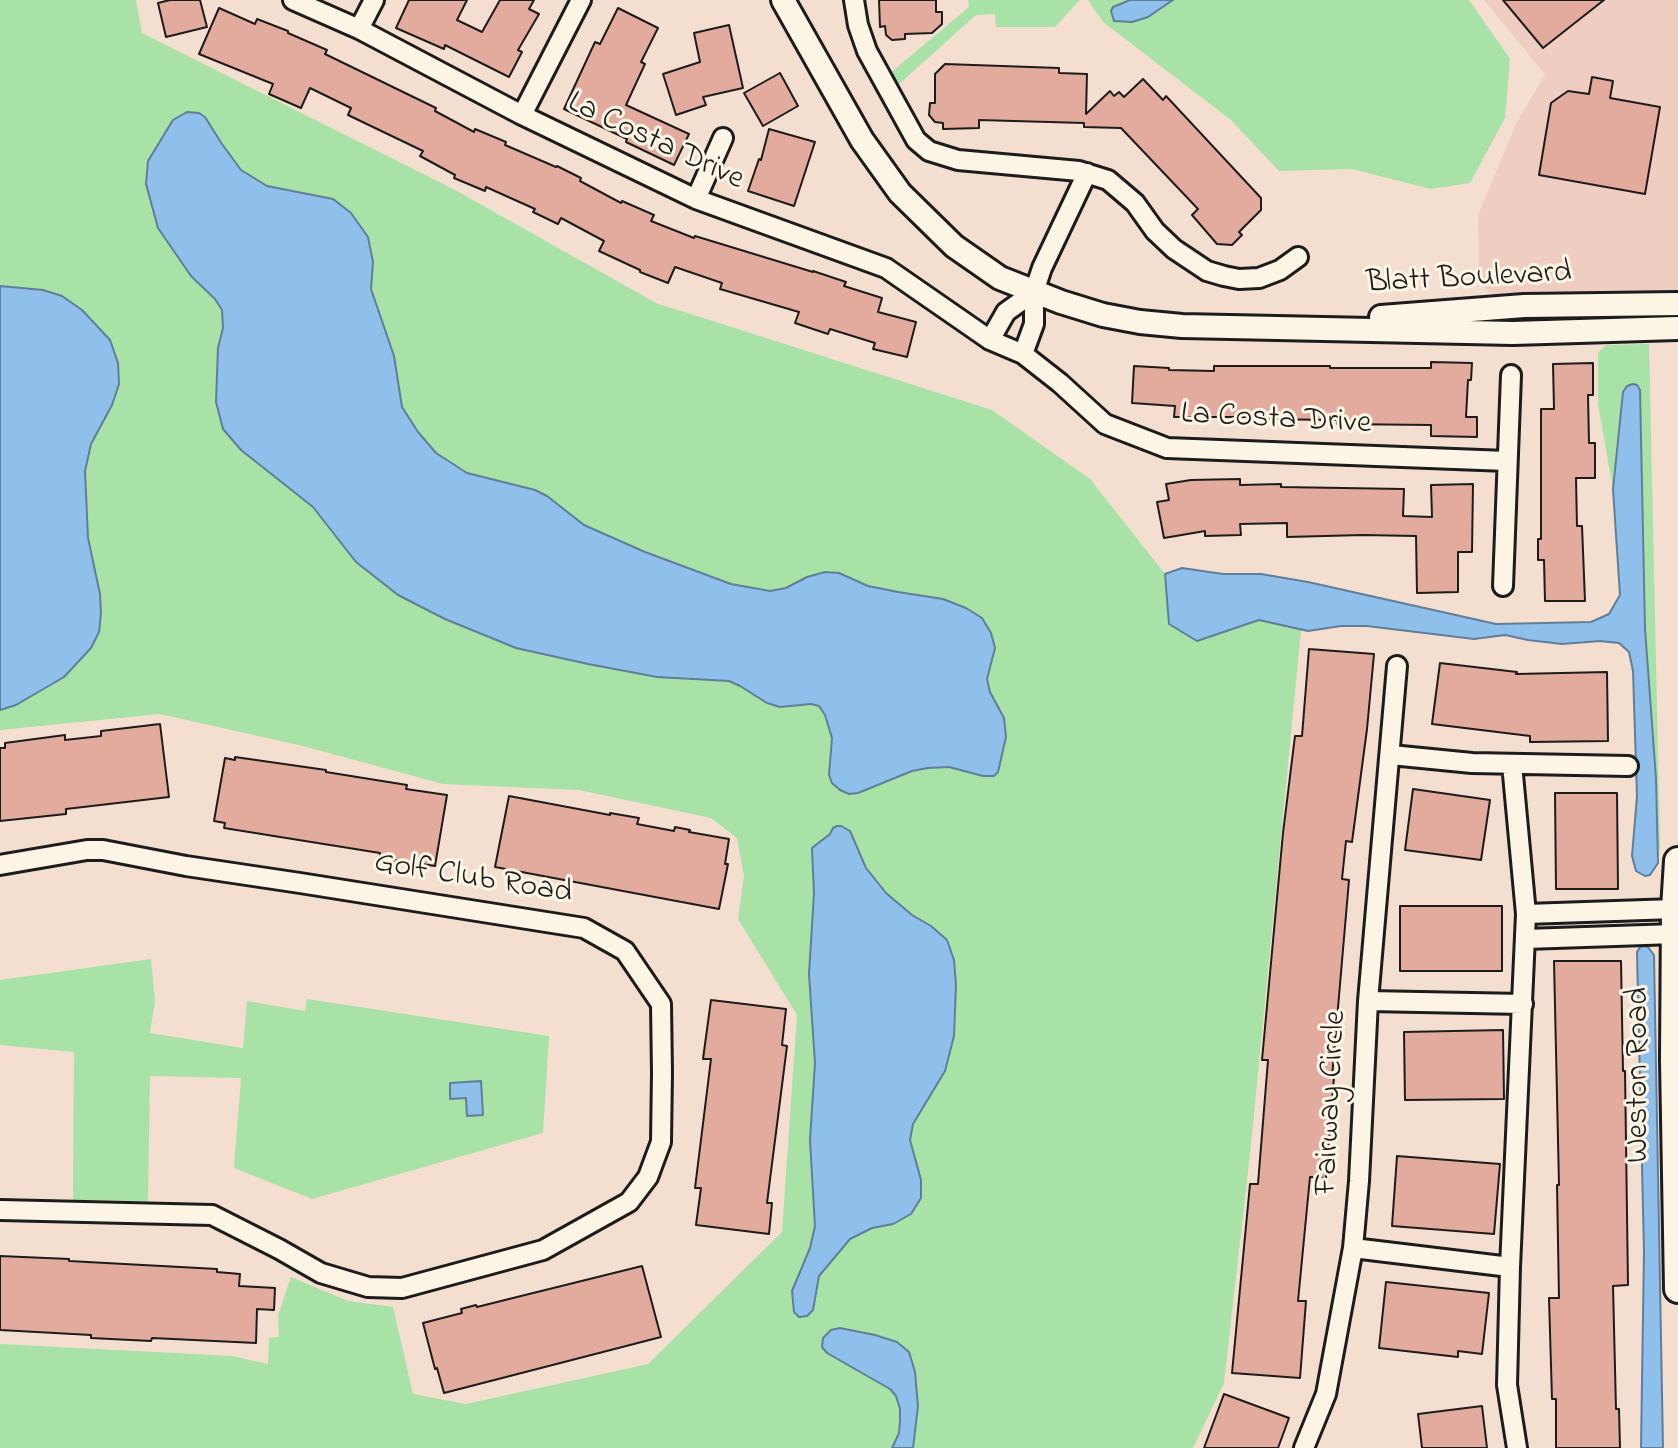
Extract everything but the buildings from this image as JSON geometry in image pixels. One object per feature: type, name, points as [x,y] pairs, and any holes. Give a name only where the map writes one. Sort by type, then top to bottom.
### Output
[{"type":"main road","name":"Weston Road","points":[[1678,861],[1674,1060],[1678,1289]]},
{"type":"street","name":"La Costa Drive","points":[[293,0],[359,29],[522,115],[696,199],[886,268],[990,340],[1023,354],[1105,424],[1167,448],[1507,461]]},
{"type":"street","points":[[359,29],[374,0]]},
{"type":"street","points":[[522,115],[581,0]]},
{"type":"street","name":"Blatt Boulevard","points":[[783,0],[862,140],[900,193],[954,246],[1000,278],[1034,292],[1103,315],[1182,326],[1513,333],[1678,328]]},
{"type":"street","points":[[854,0],[867,51],[916,140],[929,151],[958,160],[1068,169],[1108,180],[1135,203],[1155,231],[1174,249],[1207,271],[1239,279],[1259,278],[1280,270],[1298,257]]},
{"type":"street","points":[[696,199],[723,138]]},
{"type":"street","points":[[1023,354],[1034,324],[1034,292],[1042,268],[1087,173]]},
{"type":"street","points":[[990,340],[1006,312],[1034,292]]},
{"type":"street","name":"Blatt Boulevard","points":[[1264,327],[1524,306],[1678,304]]},
{"type":"street","points":[[1503,586],[1511,375]]},
{"type":"street","name":"Fairway Circle","points":[[1304,1448],[1326,1394],[1353,1248],[1368,1001],[1397,666]]},
{"type":"street","points":[[1391,755],[1472,763],[1628,766]]},
{"type":"street","points":[[1512,764],[1526,914],[1507,1385],[1517,1448]]},
{"type":"street","name":"Golf Club Road","points":[[0,865],[103,850],[186,866],[584,928],[625,951],[661,1004],[662,1073],[661,1142],[648,1177],[629,1202],[543,1250],[402,1288],[368,1287],[321,1273],[212,1215],[0,1210]]},
{"type":"street","points":[[1526,914],[1675,922]]},
{"type":"street","points":[[1525,939],[1654,936],[1675,922]]},
{"type":"street","points":[[1368,1001],[1523,1004]]},
{"type":"street","points":[[1353,1248],[1510,1267]]},
{"type":"shaded area","points":[[1484,0],[1678,0],[1678,290],[1495,298],[1479,282],[1478,215],[1517,122],[1545,74]]},
{"type":"green space","points":[[0,0],[136,0],[142,33],[455,190],[656,303],[992,410],[1090,479],[1165,574],[1170,624],[1197,641],[1259,620],[1301,630],[1251,1145],[1224,1383],[1193,1448],[0,1448],[0,1344],[232,1356],[268,1364],[269,1338],[279,1337],[278,1315],[291,1277],[348,1301],[393,1307],[413,1394],[466,1404],[648,1364],[782,1232],[797,1015],[738,919],[744,876],[737,838],[711,818],[579,790],[443,784],[303,746],[160,714],[0,730]]},
{"type":"green space","points":[[968,0],[1080,0],[1055,27],[996,27],[995,14],[976,15],[889,93],[882,80],[969,7]]},
{"type":"green space","points":[[1088,0],[1469,0],[1510,59],[1505,118],[1470,183],[1431,189],[1352,169],[1279,171],[1231,120],[1103,22]]},
{"type":"green space","points":[[1649,344],[1658,863],[1656,778],[1645,629],[1640,390],[1623,393],[1613,489],[1598,404],[1598,353],[1606,345]]},
{"type":"green space","points":[[151,959],[155,1002],[150,1033],[243,1048],[247,1001],[305,1011],[307,999],[549,1036],[543,1133],[312,1199],[234,1168],[241,1078],[150,1076],[148,1201],[73,1200],[74,1052],[0,1045],[0,980]]},
{"type":"water","points":[[1130,0],[1173,0],[1148,17],[1132,22],[1114,21],[1113,7]]},
{"type":"water","points":[[187,112],[205,117],[241,170],[267,186],[333,199],[351,213],[368,237],[373,262],[371,289],[394,356],[402,407],[436,453],[467,473],[535,490],[584,525],[731,584],[770,591],[825,572],[839,573],[868,586],[943,599],[982,618],[995,648],[987,679],[990,692],[1004,718],[1006,737],[998,772],[994,776],[983,776],[949,767],[928,768],[849,794],[832,783],[829,775],[832,738],[819,706],[780,707],[729,681],[657,677],[516,648],[445,619],[398,595],[356,562],[313,507],[241,450],[223,429],[216,402],[222,310],[191,276],[158,228],[146,184],[148,161],[173,120]]},
{"type":"water","points":[[0,286],[43,290],[62,296],[82,310],[110,340],[118,363],[119,384],[112,405],[91,444],[85,471],[88,538],[100,594],[99,632],[91,648],[64,677],[16,705],[0,710]]},
{"type":"water","points":[[1633,384],[1640,390],[1645,629],[1656,778],[1658,863],[1650,875],[1636,871],[1632,856],[1637,796],[1633,671],[1629,652],[1619,643],[1562,644],[1505,635],[1474,639],[1367,626],[1308,631],[1259,620],[1197,641],[1169,624],[1165,574],[1182,568],[1223,574],[1261,574],[1308,582],[1496,624],[1591,622],[1609,614],[1620,595],[1613,489],[1623,392]]},
{"type":"water","points":[[837,826],[850,831],[866,868],[886,893],[947,940],[954,960],[956,985],[954,1036],[945,1071],[913,1124],[910,1140],[921,1180],[921,1198],[911,1214],[893,1224],[872,1228],[850,1239],[819,1276],[813,1310],[807,1316],[799,1317],[794,1312],[792,1291],[810,1248],[815,1226],[810,1140],[815,1063],[809,974],[814,893],[812,848]]},
{"type":"water","points":[[1644,946],[1654,955],[1663,1448],[1641,1448],[1644,1251],[1637,952]]},
{"type":"water","points":[[481,1081],[483,1115],[467,1116],[466,1098],[450,1099],[450,1083]]},
{"type":"water","points":[[840,1328],[897,1342],[909,1352],[915,1372],[918,1406],[913,1448],[892,1448],[899,1433],[900,1409],[890,1389],[827,1353],[822,1347],[823,1338],[831,1330]]}]
